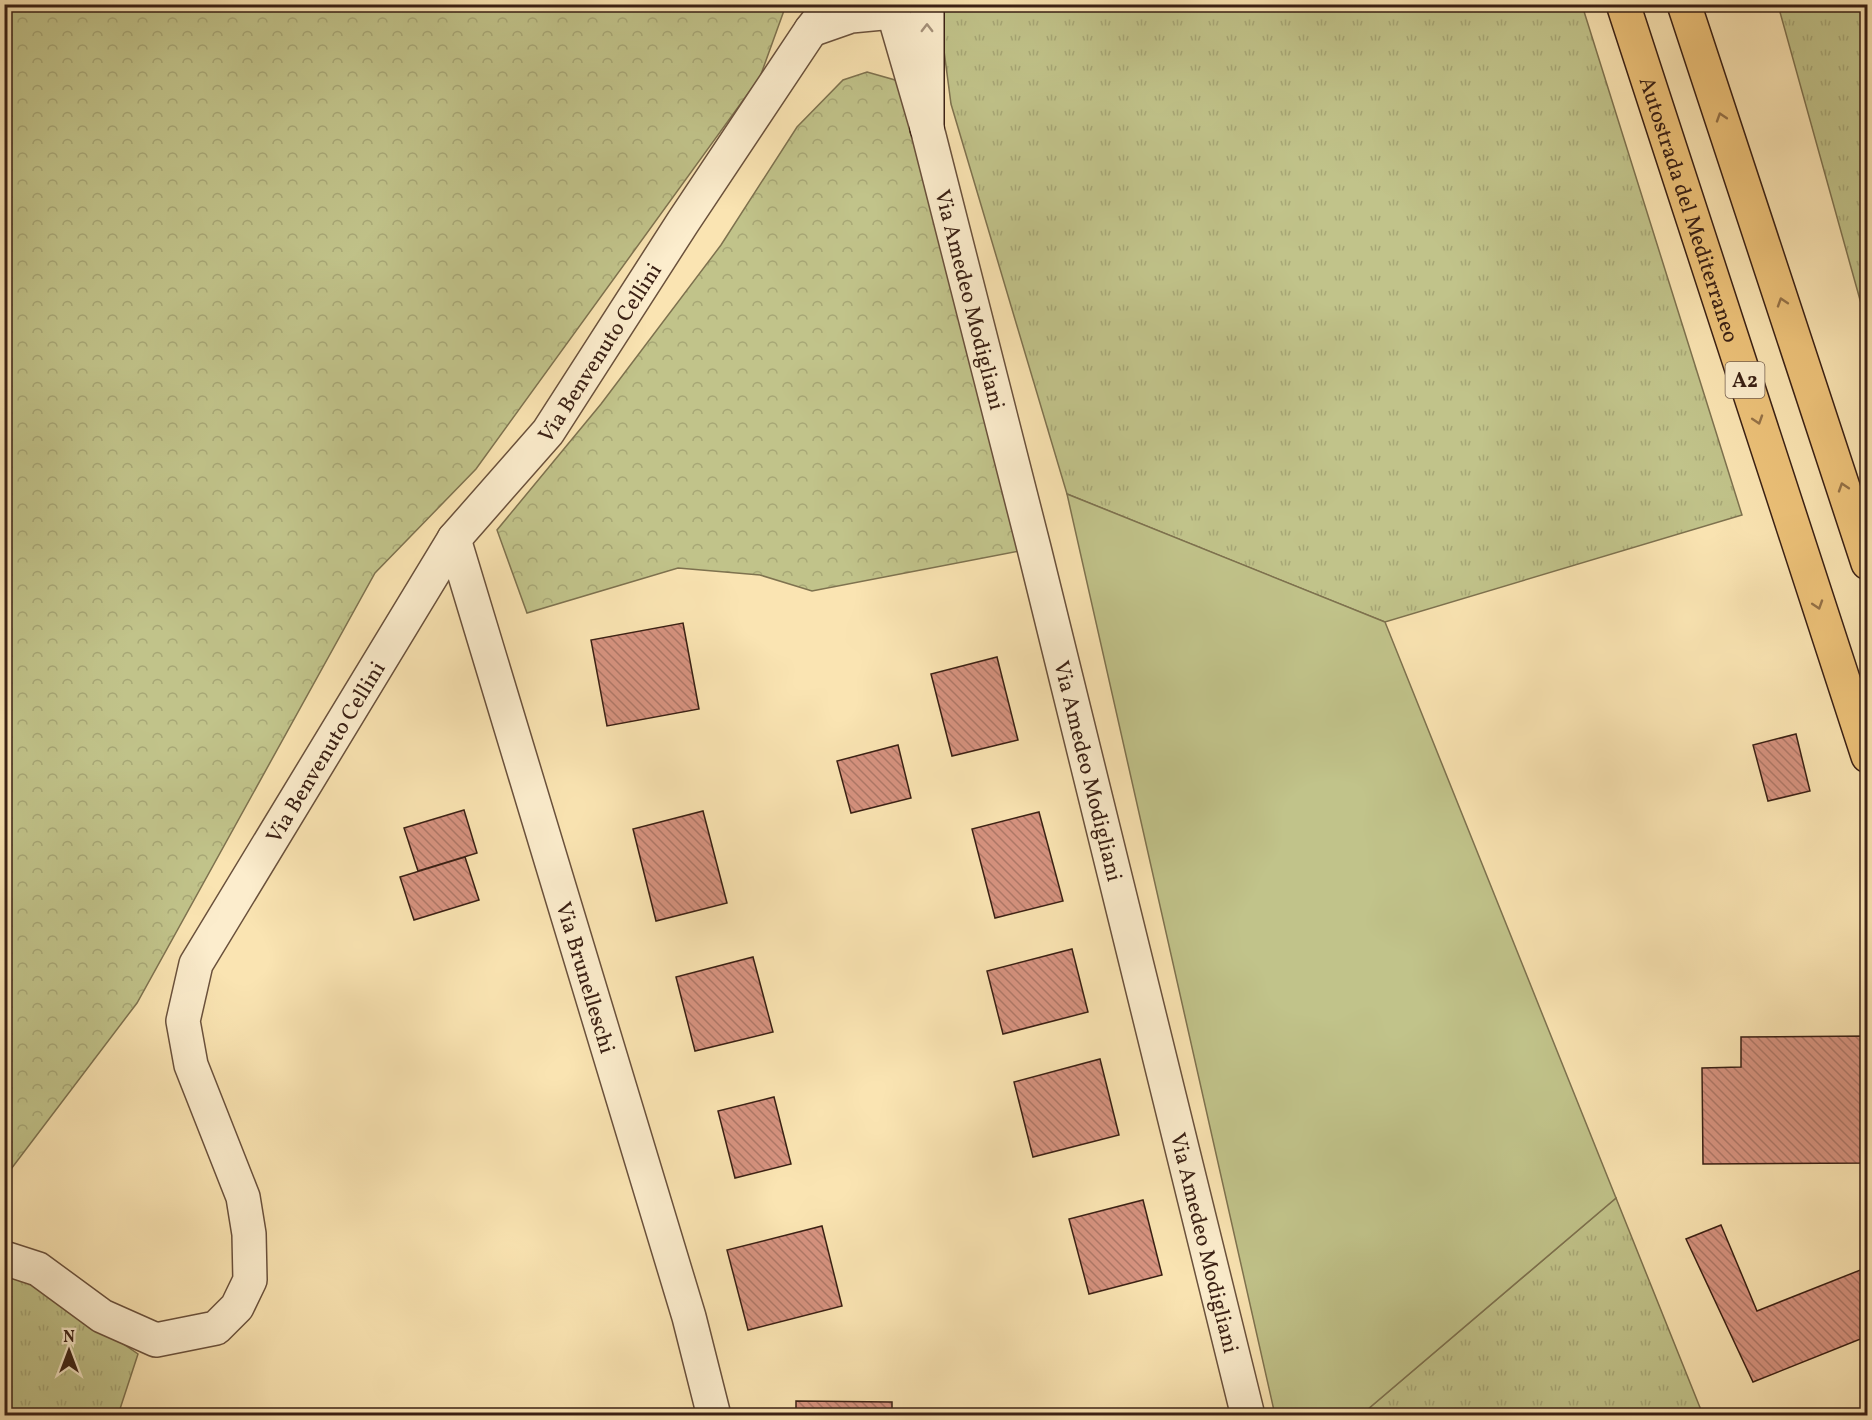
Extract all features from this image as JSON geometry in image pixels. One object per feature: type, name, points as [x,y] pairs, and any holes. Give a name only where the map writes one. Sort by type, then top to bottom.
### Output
[{"type":"highway","name":"Autostrada del Mediterraneo","points":[[1623,4],[1868,756]]},
{"type":"highway","points":[[1684,4],[1868,562]]},
{"type":"street","points":[[927,4],[927,128]]},
{"type":"street","points":[[892,8],[927,128]]},
{"type":"street","name":"Via Benvenuto Cellini","points":[[4,1258],[38,1269],[102,1316],[156,1340],[216,1328],[237,1307],[250,1280],[249,1234],[243,1197],[191,1065],[183,1021],[196,964],[454,539],[548,432],[820,11],[851,16],[892,8]]},
{"type":"street","name":"Via Amedeo Modigliani","points":[[927,128],[1034,548],[1248,1416]]},
{"type":"street","name":"Via Brunelleschi","points":[[454,539],[689,1317],[714,1416]]},
{"type":"green space","points":[[5,4],[786,5],[760,77],[476,469],[375,573],[137,1003],[5,1177]]},
{"type":"green space","points":[[1852,4],[1867,7],[1867,325],[1778,5]]},
{"type":"green space","points":[[938,5],[1582,5],[1742,515],[1385,622],[1067,494],[951,104]]},
{"type":"green space","points":[[867,72],[895,80],[907,101],[1019,551],[812,591],[760,575],[678,568],[527,613],[497,530],[601,404],[721,245],[797,127],[843,80]]},
{"type":"green space","points":[[1067,494],[1385,622],[1616,1198],[1361,1415],[1275,1415]]},
{"type":"green space","points":[[1616,1198],[1703,1415],[1361,1415]]},
{"type":"green space","points":[[4,1274],[31,1281],[138,1354],[118,1415],[5,1415]]},
{"type":"building","points":[[683,623],[699,709],[607,726],[591,640]]},
{"type":"building","points":[[997,657],[1018,740],[952,756],[931,674]]},
{"type":"building","points":[[1796,734],[1810,791],[1768,801],[1753,745]]},
{"type":"building","points":[[898,745],[911,798],[851,813],[837,761]]},
{"type":"building","points":[[464,810],[477,853],[418,871],[404,828]]},
{"type":"building","points":[[703,811],[727,903],[656,921],[633,829]]},
{"type":"building","points":[[1039,812],[1063,901],[995,918],[972,829]]},
{"type":"building","points":[[465,857],[479,900],[414,920],[400,877]]},
{"type":"building","points":[[1072,949],[1088,1012],[1003,1034],[987,971]]},
{"type":"building","points":[[753,957],[773,1032],[695,1051],[676,977]]},
{"type":"building","points":[[1868,1036],[1868,1163],[1703,1164],[1702,1068],[1741,1067],[1741,1037]]},
{"type":"building","points":[[1100,1059],[1119,1135],[1033,1157],[1014,1082]]},
{"type":"building","points":[[774,1097],[791,1164],[735,1178],[718,1111]]},
{"type":"building","points":[[1143,1200],[1162,1275],[1089,1294],[1069,1219]]},
{"type":"building","points":[[1721,1225],[1757,1311],[1868,1267],[1868,1336],[1753,1382],[1686,1239]]},
{"type":"building","points":[[822,1226],[842,1306],[748,1330],[727,1250]]},
{"type":"building","points":[[796,1401],[892,1402],[892,1416],[796,1416]]}]
